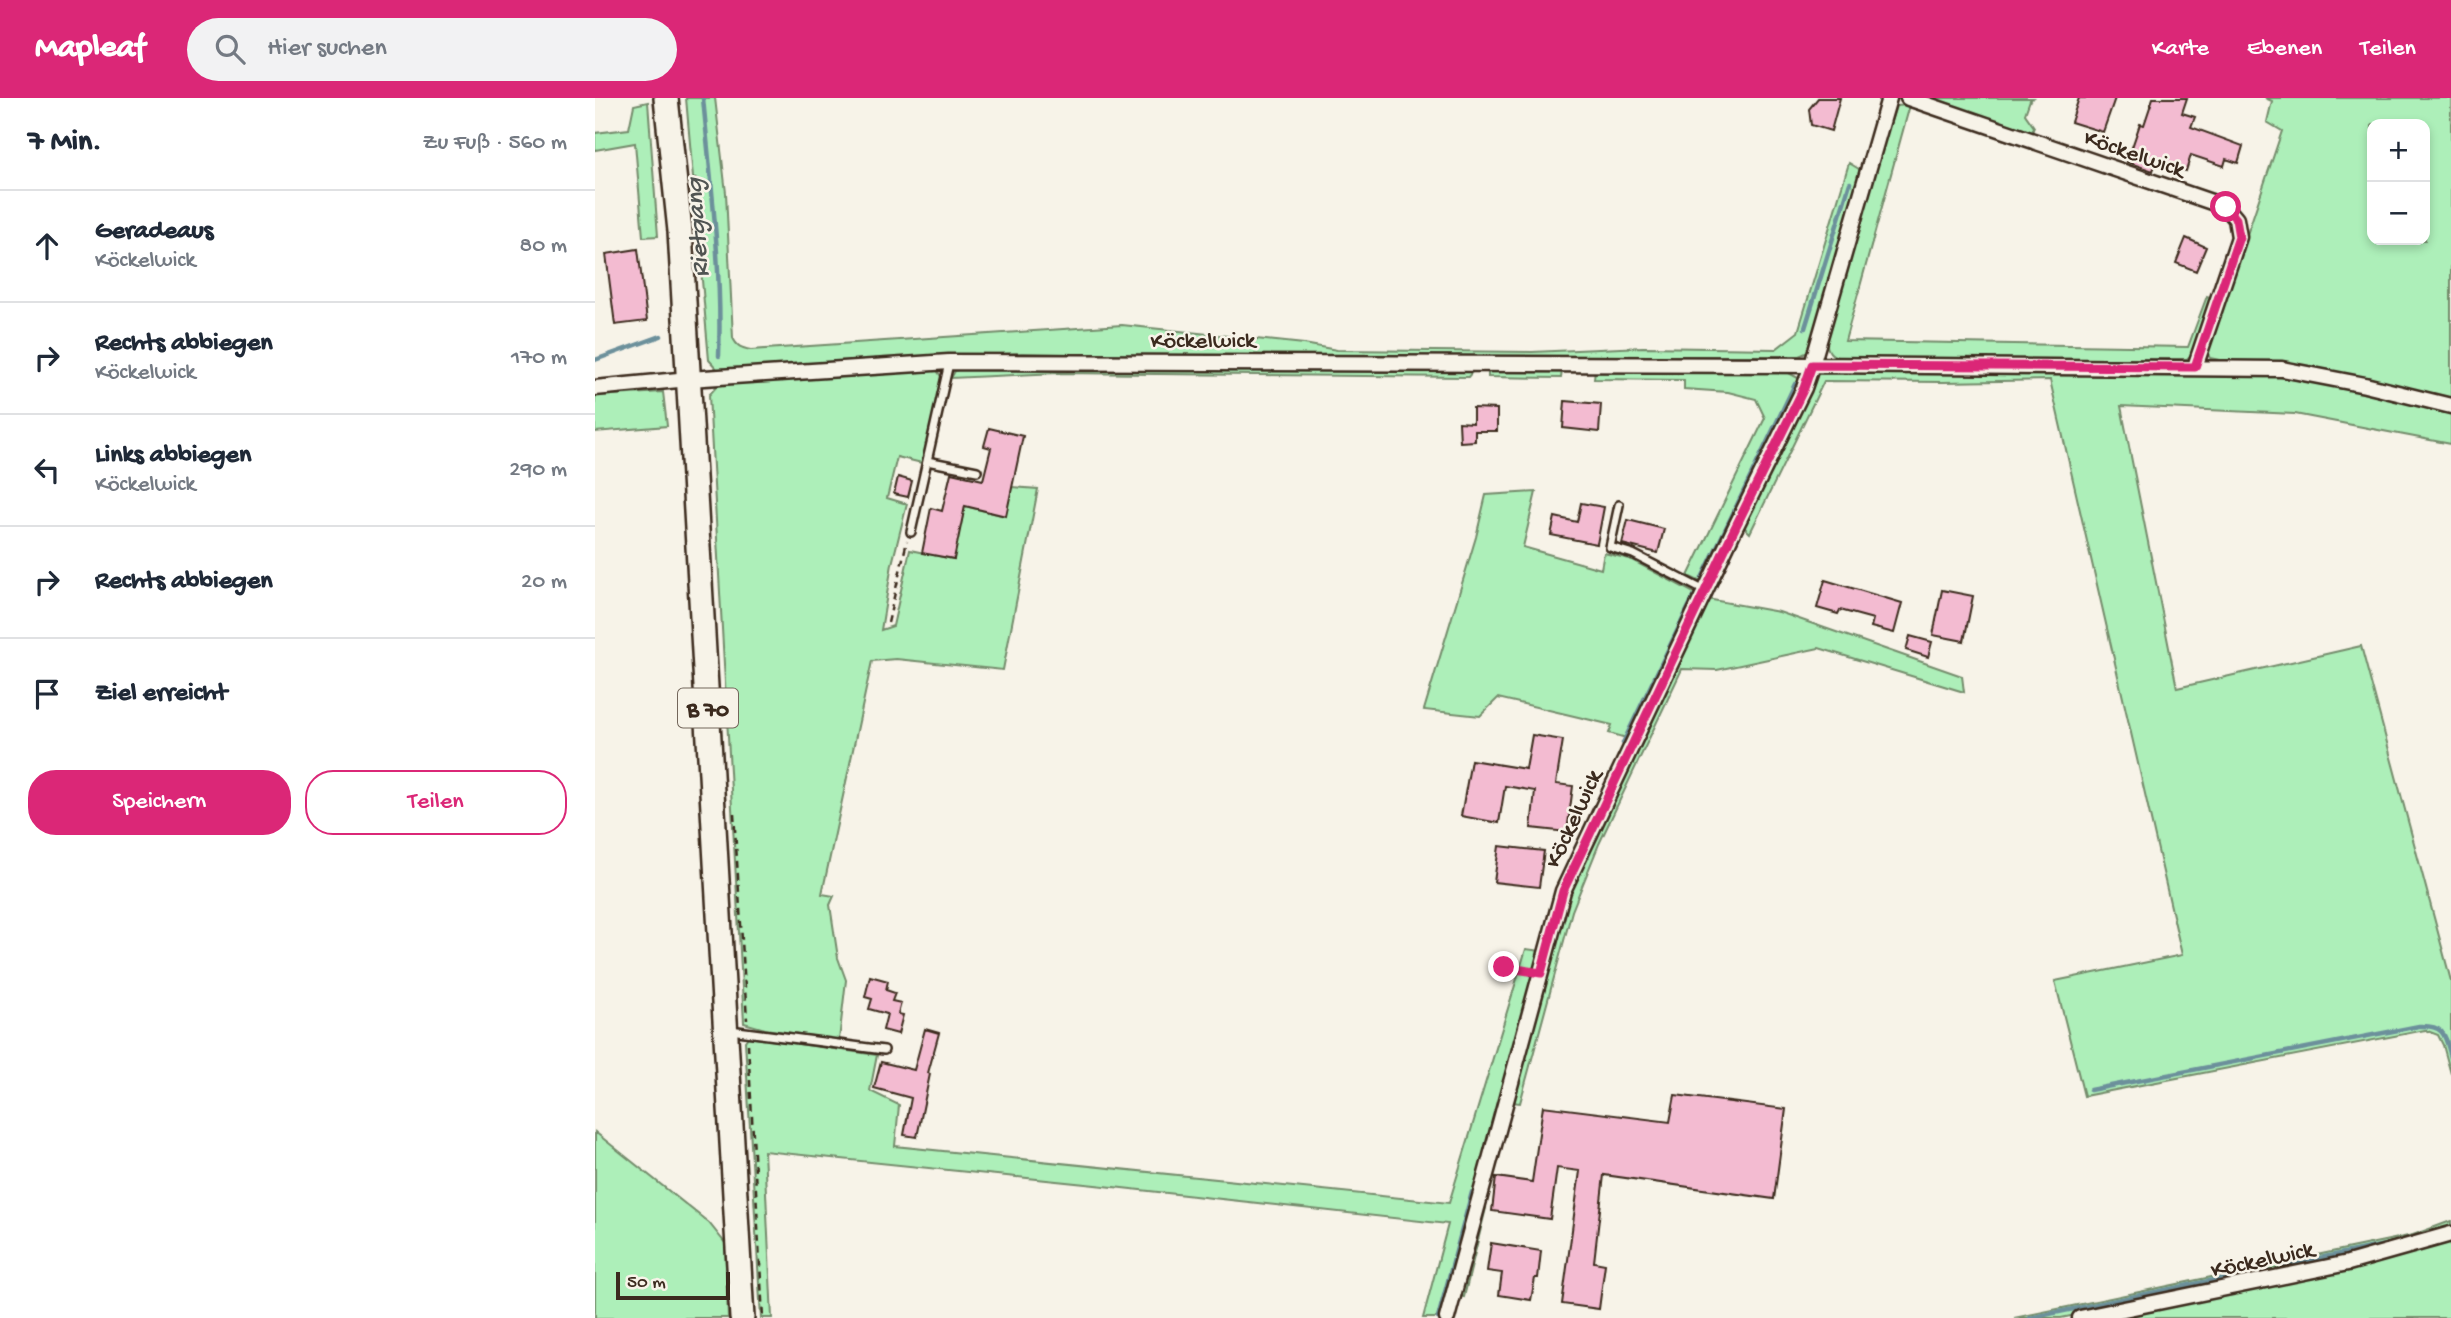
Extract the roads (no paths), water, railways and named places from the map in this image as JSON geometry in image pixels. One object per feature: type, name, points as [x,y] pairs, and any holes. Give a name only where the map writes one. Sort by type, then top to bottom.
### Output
[{"type":"main road","name":"B 70","points":[[666,98],[680,231],[742,1318]]},
{"type":"street","name":"Köckelwick","points":[[1447,1318],[1563,891],[1804,388],[1889,98]]},
{"type":"street","name":"Köckelwick","points":[[1908,98],[2226,207],[2236,219],[2239,237],[2195,367]]},
{"type":"street","name":"Köckelwick","points":[[595,388],[949,362],[2195,367],[2282,369],[2365,385],[2451,406]]},
{"type":"street","name":"Köckelwick","points":[[2080,1318],[2348,1263],[2451,1234]]},
{"type":"lane","points":[[911,532],[949,362]]},
{"type":"lane","points":[[927,461],[977,471]]},
{"type":"lane","points":[[1619,505],[1610,547],[1633,554],[1705,591]]},
{"type":"lane","points":[[726,1030],[884,1050]]},
{"type":"waterway","name":"Rietgang","points":[[703,98],[717,259],[719,356]]},
{"type":"waterway","points":[[1805,328],[1850,183]]},
{"type":"waterway","name":"Rietgang","points":[[595,360],[661,336]]},
{"type":"waterway","points":[[1702,578],[1795,384]]},
{"type":"waterway","points":[[1623,743],[1694,596]]},
{"type":"waterway","points":[[2090,1090],[2419,1026],[2434,1027],[2443,1033],[2451,1057]]},
{"type":"waterway","points":[[1438,1318],[1472,1192]]},
{"type":"waterway","points":[[2284,1265],[2395,1243]]},
{"type":"waterway","points":[[2030,1318],[2267,1269]]}]
